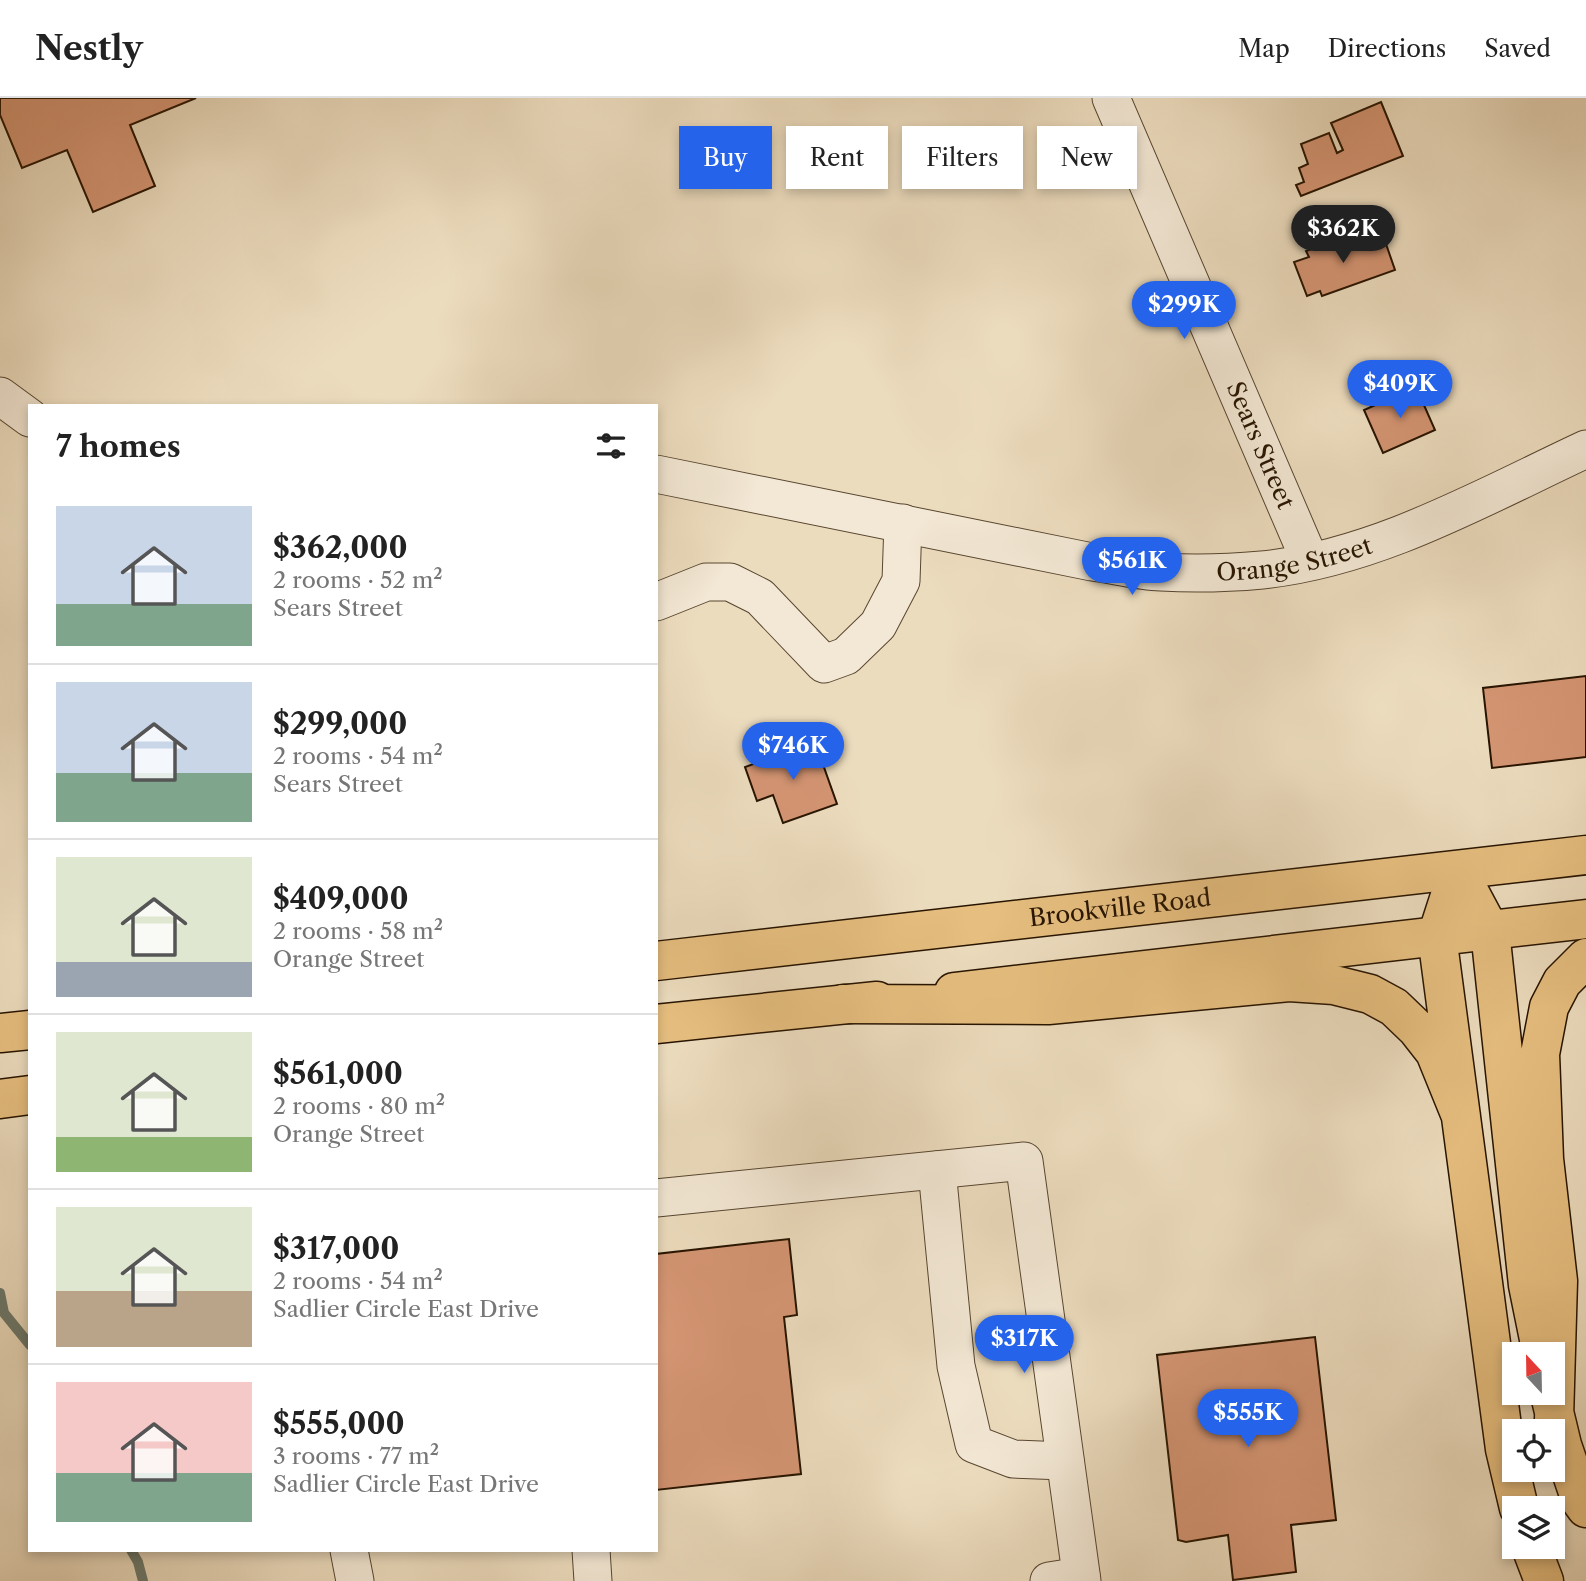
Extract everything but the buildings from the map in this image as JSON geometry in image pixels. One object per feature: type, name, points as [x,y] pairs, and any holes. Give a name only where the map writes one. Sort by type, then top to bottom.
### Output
[{"type":"main road","name":"Brookville Road","points":[[658,961],[1586,855]]},
{"type":"main road","points":[[1458,871],[1490,931],[1528,1285],[1540,1342]]},
{"type":"main road","points":[[1458,871],[1437,936],[1505,1449],[1516,1496]]},
{"type":"main road","points":[[658,1024],[1586,919]]},
{"type":"main road","points":[[1586,958],[1562,982],[1549,1007],[1540,1054],[1544,1159],[1558,1281],[1552,1406],[1581,1501],[1586,1508]]},
{"type":"main road","points":[[844,1004],[1048,1005],[1289,982],[1334,985],[1370,994],[1394,1007],[1417,1030],[1435,1052],[1461,1116]]},
{"type":"main road","points":[[0,1034],[28,1030]]},
{"type":"main road","points":[[1536,1559],[1544,1581]]},
{"type":"street","name":"Sears Street","points":[[1111,98],[1310,561]]},
{"type":"street","points":[[0,396],[28,417]]},
{"type":"street","name":"Orange Street","points":[[658,474],[1092,562],[1159,572],[1263,570],[1310,561],[1382,540],[1427,523],[1586,449]]},
{"type":"street","points":[[658,601],[706,582],[730,582],[760,597],[824,664],[846,656],[878,625],[901,581],[903,523]]},
{"type":"street","points":[[658,1198],[1024,1161],[1065,1461],[1071,1579]]},
{"type":"street","points":[[937,1170],[956,1366],[974,1444],[1013,1459],[1065,1461]]},
{"type":"street","points":[[349,1552],[355,1581]]},
{"type":"street","points":[[591,1552],[593,1581]]},
{"type":"waterway","points":[[0,1293],[4,1313],[28,1343]]},
{"type":"waterway","points":[[132,1552],[143,1581]]}]
